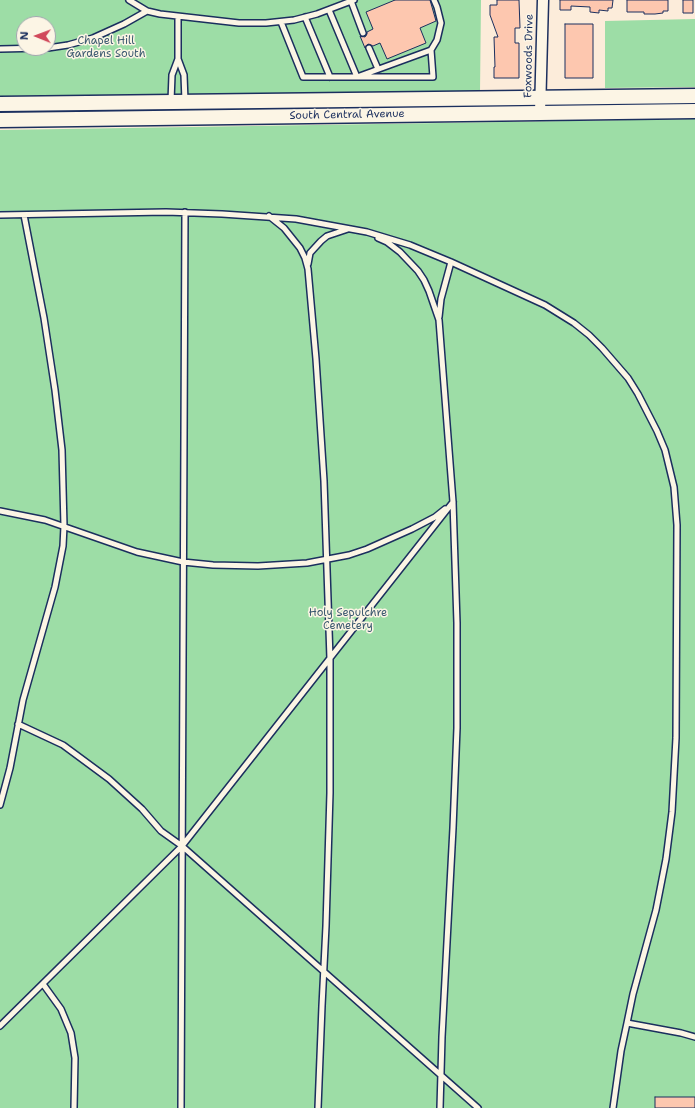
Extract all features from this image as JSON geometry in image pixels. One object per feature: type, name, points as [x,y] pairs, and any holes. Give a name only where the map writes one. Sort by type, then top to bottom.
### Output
[{"type":"street","name":"Foxwoods Drive","points":[[540,113],[543,0]]},
{"type":"street","name":"South Central Avenue","points":[[0,104],[695,96]]},
{"type":"street","name":"South Central Avenue","points":[[0,120],[695,111]]},
{"type":"lane","points":[[129,0],[147,11],[178,17],[239,24],[281,22],[329,10],[352,1],[363,33]]},
{"type":"lane","points":[[281,22],[303,77],[433,76],[431,50],[437,40],[441,23],[434,0]]},
{"type":"lane","points":[[329,10],[358,77]]},
{"type":"lane","points":[[56,47],[93,38],[124,24],[147,11]]},
{"type":"lane","points":[[178,17],[178,59],[184,75],[178,102]]},
{"type":"lane","points":[[305,17],[330,77]]},
{"type":"lane","points":[[369,48],[378,69]]},
{"type":"lane","points":[[0,49],[16,49]]},
{"type":"lane","points":[[358,77],[431,50]]},
{"type":"lane","points":[[178,59],[172,75],[178,102]]},
{"type":"lane","points":[[181,1108],[185,212]]},
{"type":"lane","points":[[0,215],[185,212],[296,218],[352,228],[410,245],[546,305],[574,323],[602,348],[628,378],[649,413],[664,450],[672,481],[676,506],[678,543],[676,738],[670,836],[661,886],[621,1051],[613,1108]]},
{"type":"lane","points":[[0,805],[10,768],[23,700],[55,587],[63,546],[64,526],[62,450],[56,390],[24,214]]},
{"type":"lane","points":[[269,216],[284,228],[300,248],[308,269]]},
{"type":"lane","points":[[318,1108],[330,793],[330,659],[324,481],[308,259],[310,253],[327,236],[352,228]]},
{"type":"lane","points":[[367,232],[394,247],[418,271],[429,291],[439,320]]},
{"type":"lane","points":[[440,1108],[457,728],[457,623],[453,502],[439,320],[441,299],[451,262]]},
{"type":"lane","points":[[0,511],[45,520],[137,552],[183,562],[213,565],[258,566],[307,563],[349,555],[367,549],[412,529],[435,517],[453,502]]},
{"type":"lane","points":[[0,1026],[182,846],[453,502]]},
{"type":"lane","points":[[18,724],[63,745],[122,789],[161,830],[182,846],[478,1108]]},
{"type":"lane","points":[[43,984],[61,1009],[71,1033],[75,1058],[74,1108]]},
{"type":"lane","points":[[627,1023],[682,1033],[695,1037]]},
{"type":"green space","name":"Chapel Hill Gardens South","points":[[0,0],[481,0],[480,92],[0,96]]},
{"type":"green space","points":[[695,19],[695,87],[605,88],[605,21]]},
{"type":"green space","name":"Holy Sepulchre Cemetery","points":[[695,119],[695,1108],[0,1108],[0,130]]},
{"type":"building","points":[[395,0],[430,0],[436,21],[420,28],[426,43],[387,59],[380,43],[373,46],[368,44],[365,48],[360,36],[365,37],[367,32],[373,29],[366,12]]},
{"type":"building","points":[[497,0],[519,0],[520,28],[515,28],[515,43],[519,43],[519,78],[494,78],[494,37],[498,37],[490,15],[490,5],[497,5]]},
{"type":"building","points":[[560,0],[613,0],[612,8],[608,8],[608,11],[599,10],[599,13],[590,12],[590,7],[571,6],[571,10],[560,10]]},
{"type":"building","points":[[627,0],[668,0],[668,11],[655,14],[644,14],[644,12],[627,12]]},
{"type":"building","points":[[683,0],[693,0],[693,13],[683,13]]},
{"type":"building","points":[[565,24],[593,24],[593,78],[565,78]]},
{"type":"building","points":[[655,1097],[695,1097],[695,1108],[655,1108]]}]
